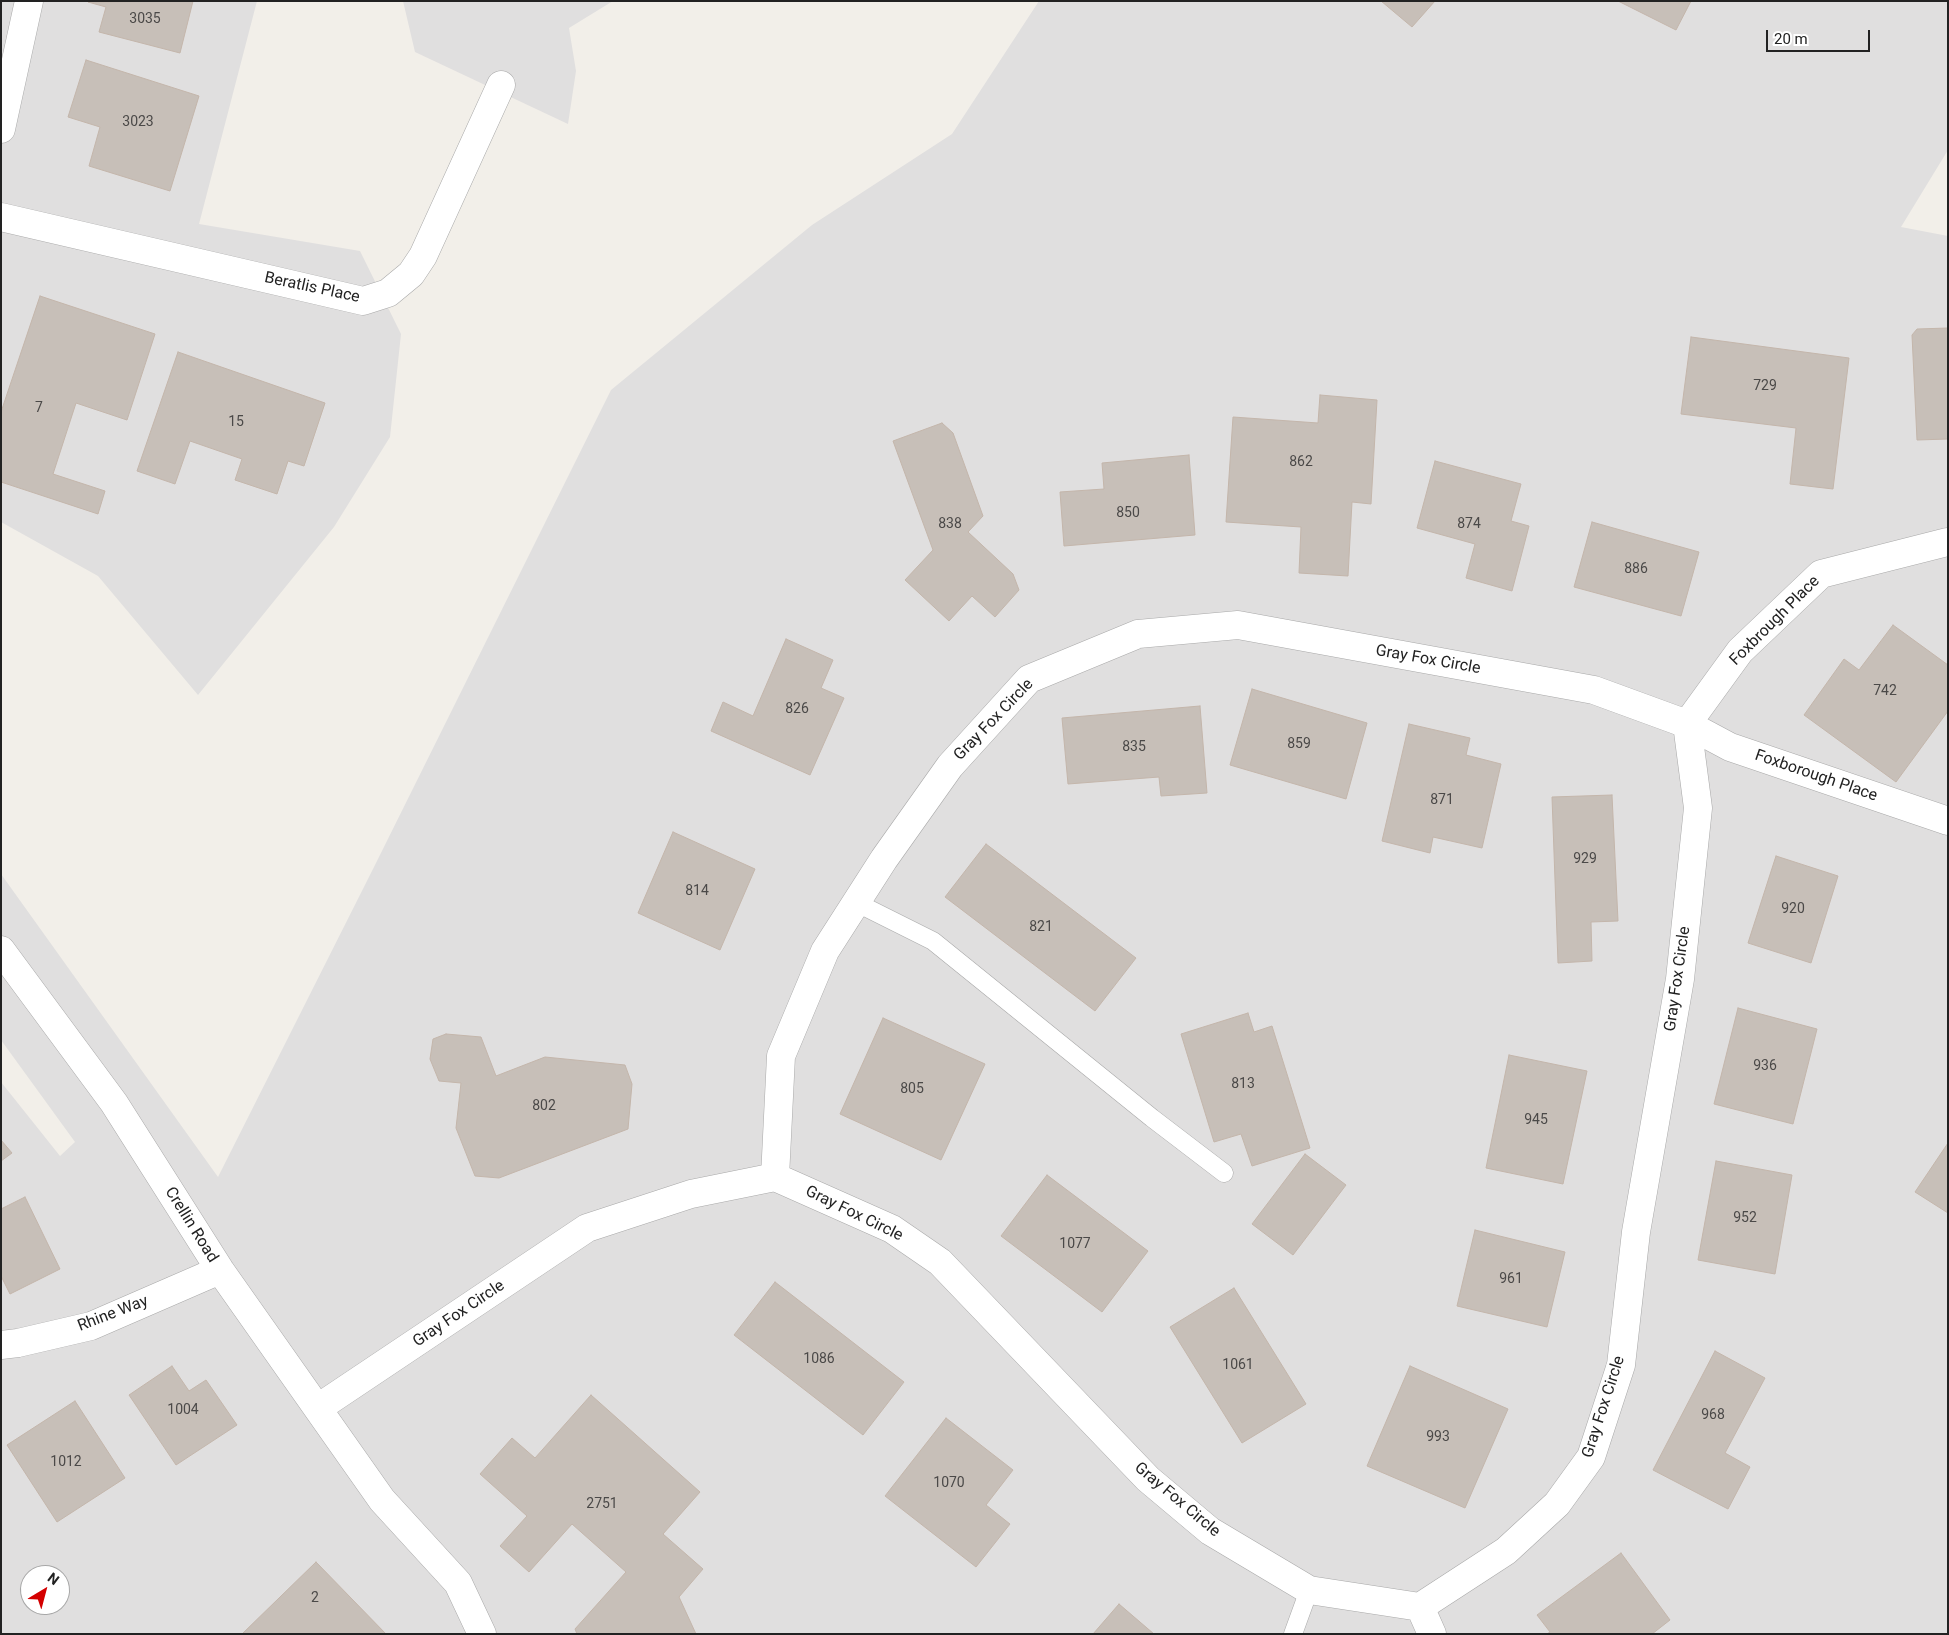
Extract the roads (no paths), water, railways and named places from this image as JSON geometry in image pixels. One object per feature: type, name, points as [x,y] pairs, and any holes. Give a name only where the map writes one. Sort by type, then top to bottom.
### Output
[{"type":"street","points":[[1,129],[29,1]]},
{"type":"street","name":"Beratlis Place","points":[[1,217],[363,301],[388,293],[411,274],[423,256],[501,85]]},
{"type":"street","name":"Foxbrough Place","points":[[1687,724],[1740,651],[1821,574],[1948,542]]},
{"type":"street","name":"Gray Fox Circle","points":[[318,1408],[587,1228],[691,1194],[775,1177],[892,1229],[940,1262],[1148,1479],[1210,1531],[1308,1590],[1420,1607],[1506,1551],[1557,1504],[1591,1456],[1621,1365],[1636,1232],[1680,979],[1698,808],[1687,724],[1594,690],[1238,625],[1138,634],[1030,680],[950,766],[884,859],[824,951],[781,1056],[775,1177]]},
{"type":"street","name":"Foxborough Place","points":[[1687,724],[1730,746],[1948,821]]},
{"type":"street","name":"Crellin Road","points":[[1,950],[114,1103],[220,1270],[382,1500],[458,1583],[482,1634]]},
{"type":"street","name":"Rhine Way","points":[[1,1345],[18,1343],[91,1326],[220,1270]]},
{"type":"street","points":[[1420,1607],[1432,1634]]},
{"type":"lane","points":[[857,903],[933,941],[1224,1173]]},
{"type":"lane","points":[[1293,1634],[1308,1590]]}]
